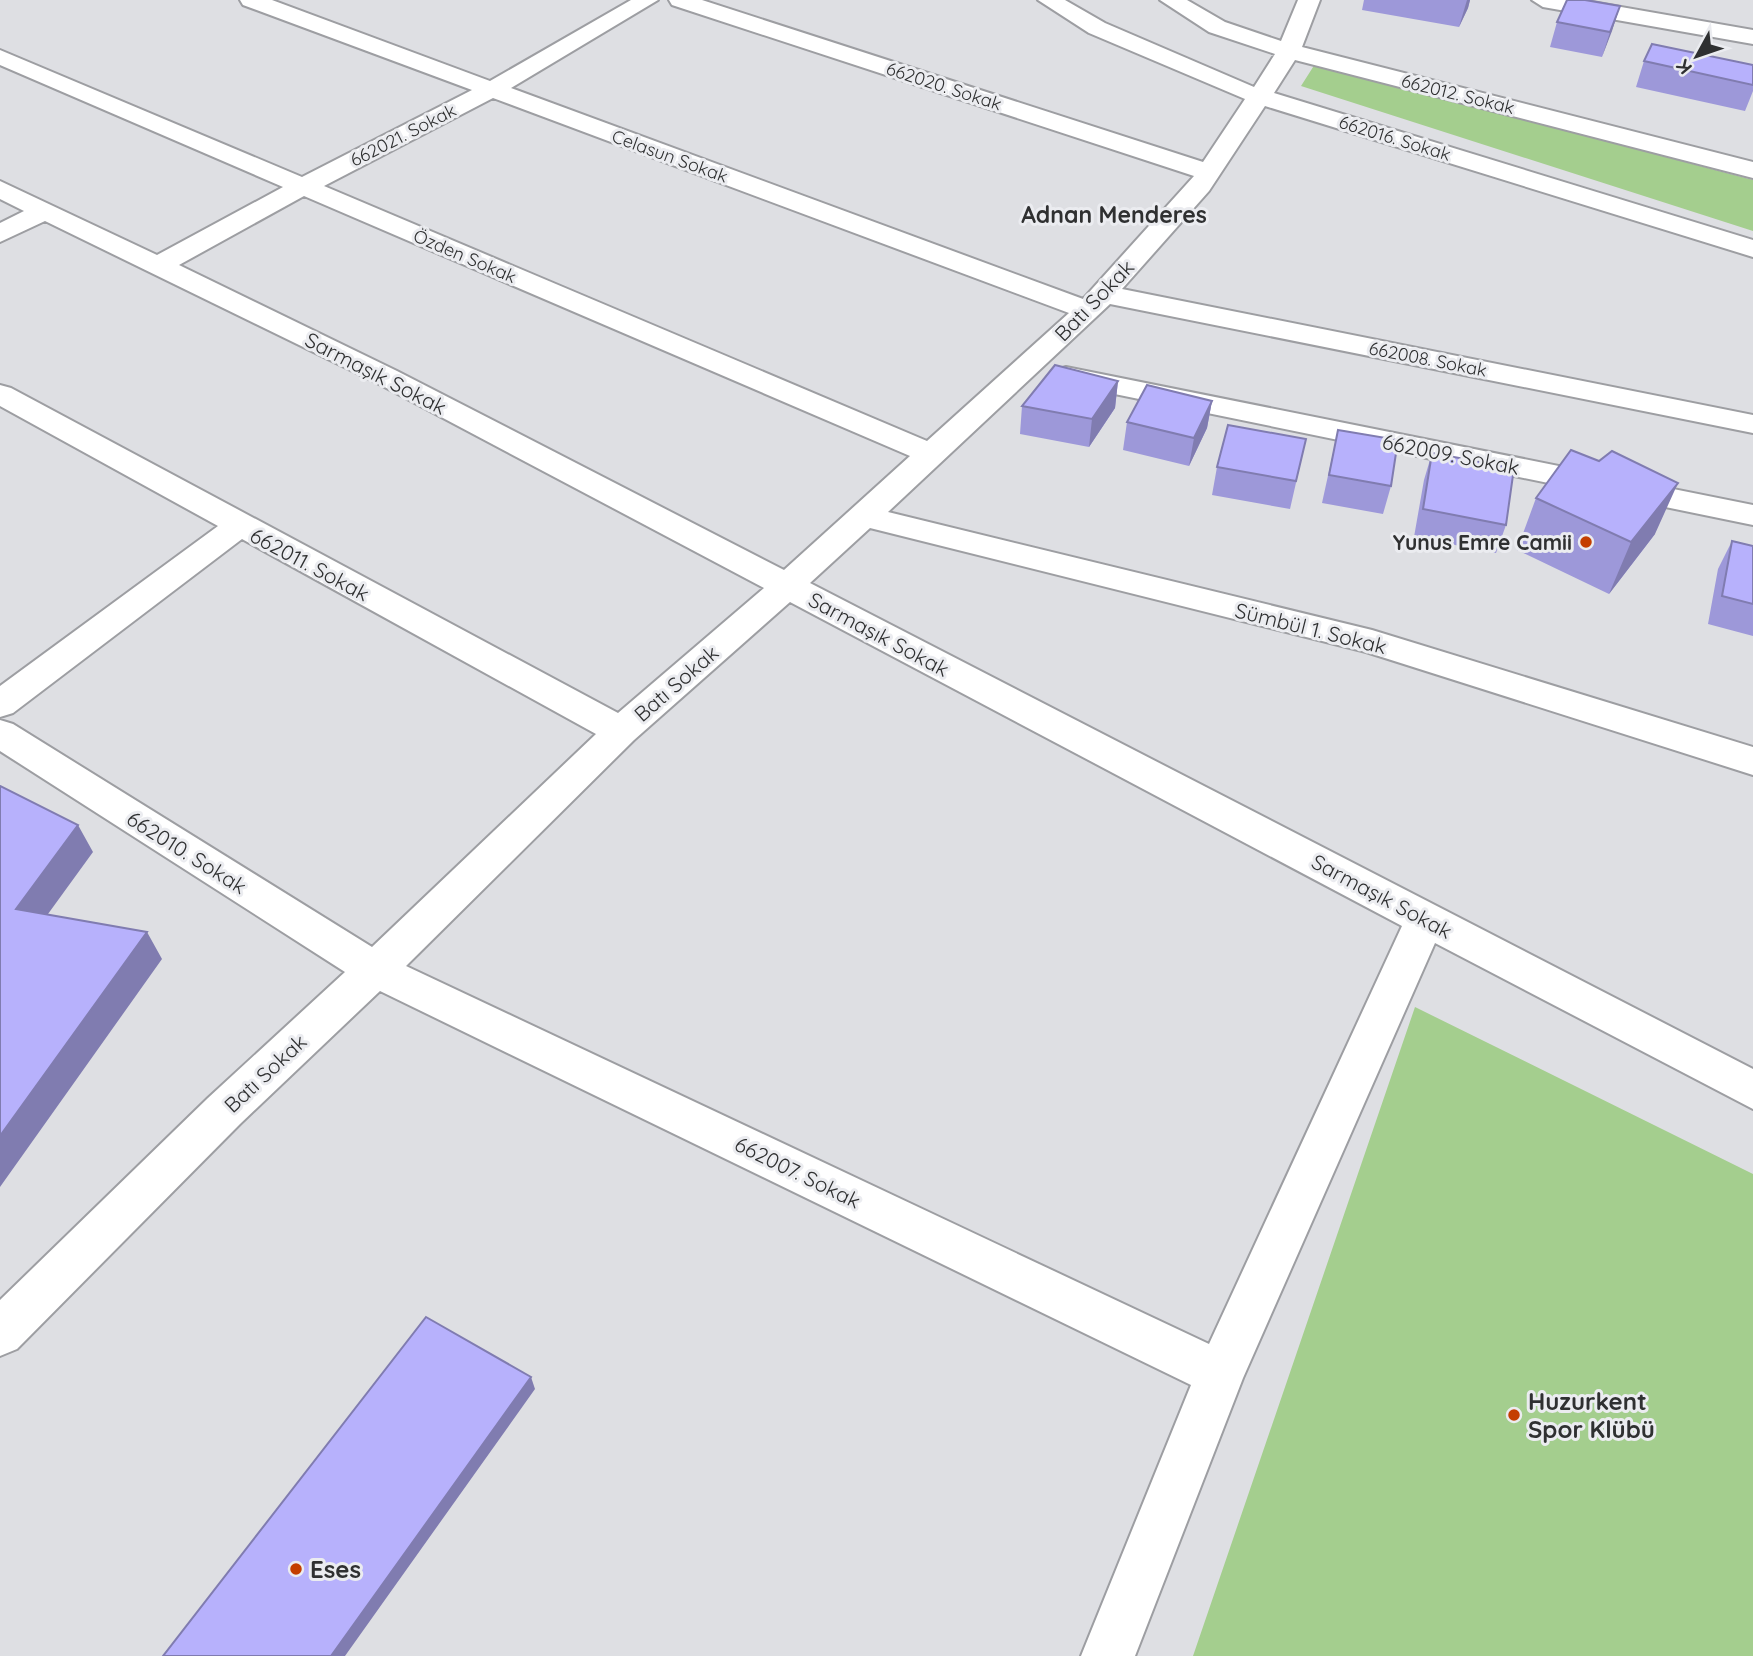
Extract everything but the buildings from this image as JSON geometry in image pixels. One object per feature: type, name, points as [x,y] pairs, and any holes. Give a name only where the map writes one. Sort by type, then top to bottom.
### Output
[{"type":"street","name":"Celasun Sokak","points":[[251,0],[491,90],[1096,303]]},
{"type":"street","name":"662021. Sokak","points":[[156,267],[302,187],[491,90],[647,0]]},
{"type":"street","name":"662020. Sokak","points":[[680,0],[1208,172]]},
{"type":"street","name":"662016. Sokak","points":[[1049,0],[1097,28],[1257,96],[1753,249]]},
{"type":"street","name":"662012. Sokak","points":[[1171,0],[1217,27],[1289,51],[1753,170]]},
{"type":"street","name":"Batı Sokak","points":[[0,1334],[224,1111],[621,731],[787,586],[1096,303],[1208,172],[1289,51],[1308,0]]},
{"type":"street","points":[[1544,0],[1753,37]]},
{"type":"street","name":"Özden Sokak","points":[[0,57],[931,454]]},
{"type":"street","name":"Sarmaşık Sokak","points":[[0,188],[156,267],[387,377],[1753,1090]]},
{"type":"street","points":[[0,234],[45,210]]},
{"type":"street","name":"662008. Sokak","points":[[1096,303],[1753,424]]},
{"type":"street","name":"662009. Sokak","points":[[1025,368],[1753,515]]},
{"type":"street","name":"662011. Sokak","points":[[0,394],[621,731]]},
{"type":"street","name":"Sümbül 1. Sokak","points":[[863,516],[1372,642],[1753,761]]},
{"type":"street","points":[[0,704],[239,526]]},
{"type":"street","name":"662010. Sokak","points":[[0,733],[374,970]]},
{"type":"street","points":[[1108,1656],[1220,1374],[1425,919]]},
{"type":"street","name":"662007. Sokak","points":[[374,970],[1220,1374]]},
{"type":"green space","points":[[1315,64],[1753,180],[1753,231],[1301,86]]},
{"type":"green space","name":"Huzurkent Spor Klübü","points":[[1415,1007],[1753,1174],[1753,1656],[1193,1656]]},
{"type":"place","name":"Yunus Emre Camii","points":[[1586,542]]},
{"type":"place","name":"Huzurkent Spor Klübü","points":[[1514,1415]]},
{"type":"place","name":"Eses","points":[[296,1569]]},
{"type":"district","name":"Adnan Menderes","points":[[1114,214]]}]
